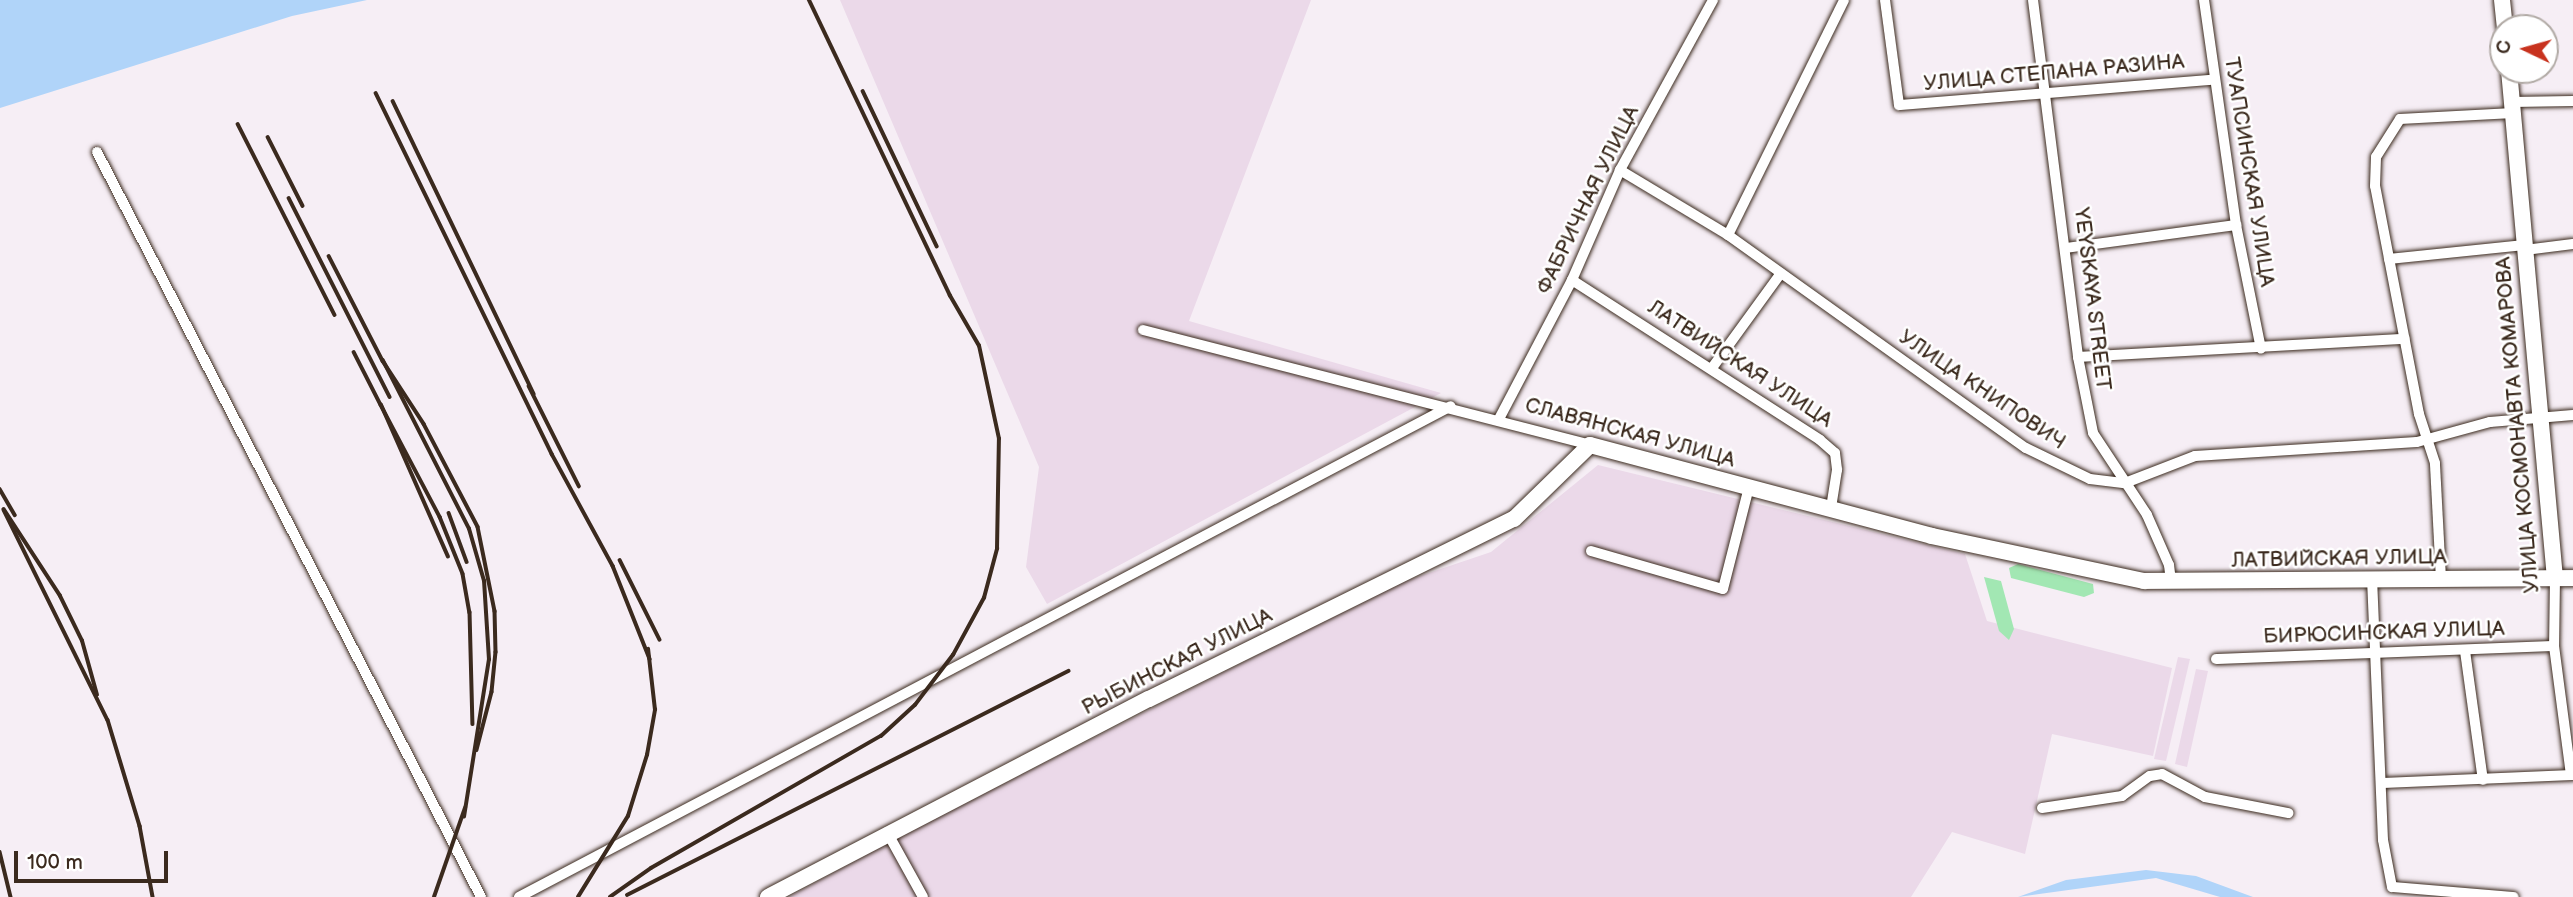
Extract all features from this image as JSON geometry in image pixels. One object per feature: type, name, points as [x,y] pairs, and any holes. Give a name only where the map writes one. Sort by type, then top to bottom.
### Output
[{"type":"main road","name":"УЛИЦА КОСМОНАВТА КОМАРОВА","points":[[2510,84],[2538,419],[2555,578]]},
{"type":"main road","name":"СЛАВЯНСКАЯ УЛИЦА","points":[[1590,445],[1831,509],[2106,576]]},
{"type":"main road","name":"РЫБИНСКАЯ УЛИЦА","points":[[768,897],[887,832],[1514,519],[1590,445]]},
{"type":"main road","name":"ЛАТВИЙСКАЯ УЛИЦА","points":[[2106,576],[2171,582],[2573,578]]},
{"type":"street","name":"ФАБРИЧНАЯ УЛИЦА","points":[[1499,419],[1572,280],[1620,170],[1713,0]]},
{"type":"street","points":[[1728,235],[1844,0]]},
{"type":"street","name":"УЛИЦА СТЕПАНА РАЗИНА","points":[[1885,0],[1899,105],[2044,90],[2213,80]]},
{"type":"street","name":"YEYSKAYA STREET","points":[[2033,0],[2078,357],[2093,433],[2160,540],[2171,582]]},
{"type":"street","name":"ТУАПСИНСКАЯ УЛИЦА","points":[[2204,0],[2213,80],[2236,225],[2261,349]]},
{"type":"street","points":[[2441,579],[2435,463],[2404,339],[2375,186],[2376,157],[2400,119],[2573,101]]},
{"type":"street","points":[[97,152],[481,897]]},
{"type":"street","name":"УЛИЦА КНИПОВИЧ","points":[[1620,170],[1728,235],[2026,448],[2090,479],[2125,483],[2195,456],[2428,440],[2490,422],[2573,415]]},
{"type":"street","points":[[2066,248],[2236,225]]},
{"type":"street","points":[[2389,259],[2573,244]]},
{"type":"street","points":[[1712,368],[1781,273]]},
{"type":"street","name":"ЛАТВИЙСКАЯ УЛИЦА","points":[[1572,280],[1712,368],[1835,453],[1836,495],[1831,509]]},
{"type":"street","name":"СЛАВЯНСКАЯ УЛИЦА","points":[[1143,330],[1451,406],[1590,445]]},
{"type":"street","points":[[2078,357],[2261,349],[2404,339]]},
{"type":"street","points":[[519,897],[1451,406]]},
{"type":"street","points":[[1591,551],[1723,589],[1749,487]]},
{"type":"street","points":[[2372,578],[2383,840],[2392,887],[2514,897]]},
{"type":"street","name":"УЛИЦА КОСМОНАВТА КОМАРОВА","points":[[2555,578],[2554,646],[2572,775]]},
{"type":"street","name":"БИРЮСИНСКАЯ УЛИЦА","points":[[2216,659],[2554,646]]},
{"type":"street","points":[[2465,651],[2483,780]]},
{"type":"street","points":[[2042,808],[2122,796],[2150,776],[2162,774],[2205,797],[2288,813]]},
{"type":"street","points":[[2382,783],[2572,775]]},
{"type":"street","points":[[887,832],[923,897]]},
{"type":"shaded area","points":[[840,0],[1311,0],[1189,321],[1441,393],[1047,604],[1026,567],[1039,467]]},
{"type":"shaded area","points":[[1598,465],[1965,554],[1987,621],[2172,668],[2153,756],[2052,734],[2025,854],[1952,832],[1911,897],[789,897],[908,832],[1402,582],[1491,552]]},
{"type":"shaded area","points":[[2178,657],[2190,659],[2166,761],[2154,759]]},
{"type":"shaded area","points":[[2196,669],[2208,671],[2187,767],[2175,764]]},
{"type":"green space","points":[[2018,564],[2093,584],[2094,593],[2084,597],[2011,578],[2009,568]]},
{"type":"green space","points":[[1984,577],[2001,581],[2014,629],[2009,640],[1999,631]]},
{"type":"water","points":[[0,0],[367,0],[292,16],[0,108]]},
{"type":"water","points":[[2146,870],[2196,876],[2253,897],[2220,897],[2156,878],[2018,897],[2066,880]]},
{"type":"railway","points":[[610,897],[651,868],[881,736],[915,705],[953,655],[984,598],[997,549],[999,439],[979,346],[950,296],[809,0]]},
{"type":"railway","points":[[863,91],[937,246]]},
{"type":"railway","points":[[376,93],[552,454],[613,566],[650,659]]},
{"type":"railway","points":[[393,101],[534,394]]},
{"type":"railway","points":[[238,124],[335,315]]},
{"type":"railway","points":[[268,137],[303,206]]},
{"type":"railway","points":[[289,198],[390,397]]},
{"type":"railway","points":[[329,256],[383,361]]},
{"type":"railway","points":[[354,352],[381,405]]},
{"type":"railway","points":[[464,817],[489,660],[484,581],[469,529],[383,361],[424,424],[478,527],[495,611],[496,652],[492,692],[477,750]]},
{"type":"railway","points":[[529,386],[579,486]]},
{"type":"railway","points":[[448,557],[381,405],[440,517],[463,574],[470,612],[473,724]]},
{"type":"railway","points":[[0,489],[15,515]]},
{"type":"railway","points":[[97,695],[82,641],[60,596],[4,510],[108,720],[140,826],[153,897]]},
{"type":"railway","points":[[449,513],[467,562]]},
{"type":"railway","points":[[620,560],[660,640]]},
{"type":"railway","points":[[578,897],[628,816],[647,755],[655,710],[648,649]]},
{"type":"railway","points":[[627,895],[1068,671]]},
{"type":"railway","points":[[434,897],[465,808]]},
{"type":"railway","points":[[0,852],[11,897]]}]
